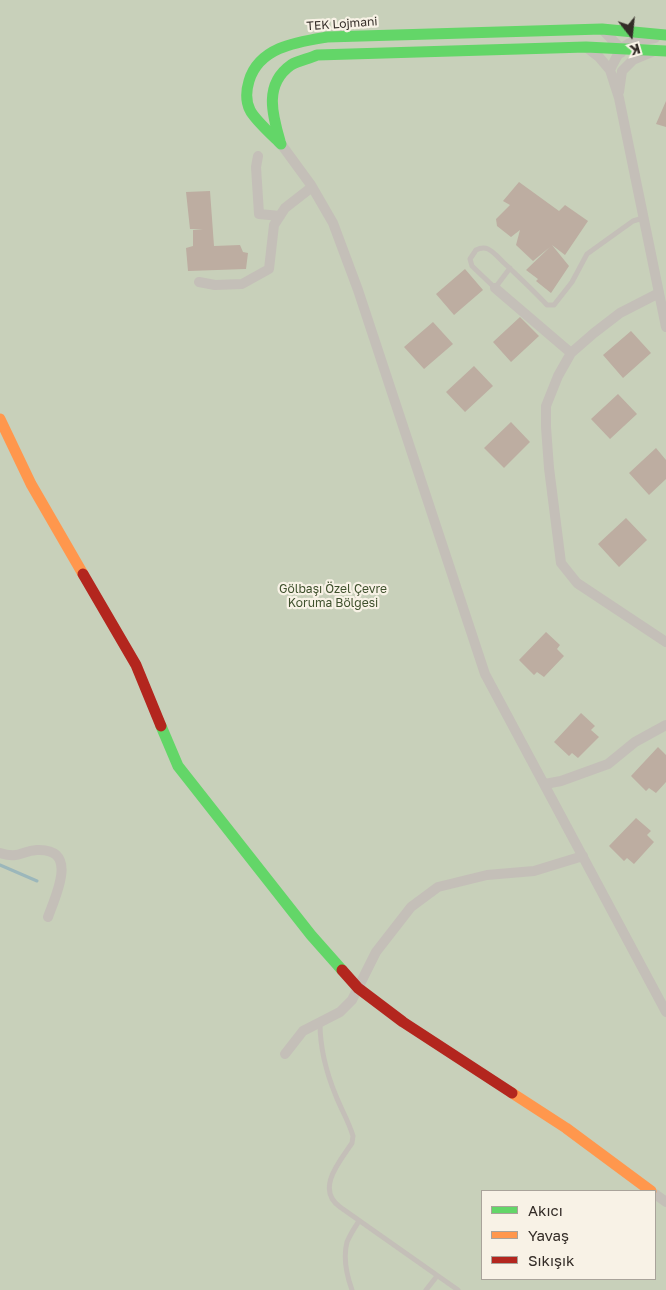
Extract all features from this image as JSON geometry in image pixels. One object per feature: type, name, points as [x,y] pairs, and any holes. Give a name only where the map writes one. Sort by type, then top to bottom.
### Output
[{"type":"street","name":"TEK Lojmani","points":[[281,144],[250,111],[245,93],[251,72],[268,54],[295,42],[327,37],[602,29],[666,36]]},
{"type":"street","points":[[602,29],[621,48],[622,71],[619,98]]},
{"type":"street","points":[[610,70],[621,48],[632,42],[666,36]]},
{"type":"street","points":[[586,47],[599,57],[610,70],[619,98],[643,218],[662,292],[666,327]]},
{"type":"street","points":[[662,50],[586,47],[317,55],[289,66],[273,85],[270,106],[281,144],[312,187],[333,223],[358,290],[485,674],[666,1012]]},
{"type":"street","points":[[622,71],[632,60],[662,50]]},
{"type":"street","points":[[258,156],[256,167],[259,214],[280,216]]},
{"type":"street","points":[[199,282],[215,285],[242,284],[269,269],[274,225],[285,208],[312,187]]},
{"type":"street","points":[[495,288],[572,353]]},
{"type":"street","points":[[662,292],[620,313],[594,332],[572,353],[558,376],[546,406],[549,468],[561,563],[577,583],[666,642]]},
{"type":"street","points":[[0,419],[32,484],[136,665],[178,766],[311,935],[358,988],[403,1022],[566,1128],[650,1190]]},
{"type":"street","points":[[544,784],[561,781],[608,764],[635,742],[666,725]]},
{"type":"street","points":[[0,853],[15,857],[37,850],[49,852],[60,860],[62,868],[61,880],[48,917]]},
{"type":"street","points":[[285,1054],[303,1031],[340,1012],[352,1000],[376,952],[411,907],[438,887],[487,875],[534,871],[583,856]]},
{"type":"lane","points":[[510,268],[495,288],[472,266],[470,259],[473,252],[483,248],[490,250],[510,268],[547,304],[554,305],[572,282],[587,254],[634,221],[643,218]]},
{"type":"lane","points":[[320,1023],[320,1042],[326,1070],[353,1136],[352,1142],[331,1176],[329,1192],[334,1202],[458,1290]]},
{"type":"lane","points":[[352,1290],[347,1272],[347,1241],[359,1220]]},
{"type":"lane","points":[[426,1290],[437,1276]]},
{"type":"green space","name":"Gölbaşı Özel Çevre Koruma Bölgesi","points":[[0,0],[666,0],[666,1290],[0,1290]]},
{"type":"building","points":[[666,101],[666,127],[656,124]]},
{"type":"building","points":[[519,182],[559,211],[565,205],[588,221],[565,255],[552,245],[569,266],[551,293],[536,281],[538,279],[526,270],[550,247],[533,261],[516,245],[520,230],[511,237],[497,226],[496,219],[510,205],[503,201]]},
{"type":"building","points":[[210,191],[214,246],[240,245],[243,252],[248,253],[246,269],[188,271],[186,248],[193,246],[193,230],[203,229],[190,229],[186,192]]},
{"type":"building","points":[[465,269],[483,290],[454,315],[436,294]]},
{"type":"building","points":[[520,317],[539,336],[511,362],[493,342]]},
{"type":"building","points":[[433,322],[453,344],[424,369],[404,347]]},
{"type":"building","points":[[631,331],[651,353],[623,378],[603,355]]},
{"type":"building","points":[[474,366],[493,386],[465,412],[446,392]]},
{"type":"building","points":[[618,394],[637,414],[610,439],[591,419]]},
{"type":"building","points":[[511,422],[530,442],[504,468],[484,448]]},
{"type":"building","points":[[656,448],[666,460],[666,479],[649,495],[629,473]]},
{"type":"building","points":[[626,518],[647,540],[619,567],[598,544]]},
{"type":"building","points":[[546,632],[560,645],[557,649],[564,656],[544,677],[537,672],[534,675],[519,660]]},
{"type":"building","points":[[581,713],[595,726],[591,730],[599,737],[578,758],[572,753],[569,756],[554,742]]},
{"type":"building","points":[[658,747],[666,755],[666,782],[656,793],[649,788],[646,791],[631,776]]},
{"type":"building","points":[[636,818],[651,831],[647,835],[654,842],[634,864],[627,858],[624,861],[609,846]]},
{"type":"waterway","points":[[0,865],[37,881]]},
{"type":"traffic: fast","points":[[281,144],[252,114],[247,103],[247,92],[249,81],[261,60],[270,53],[292,44],[327,37],[602,29],[666,35]]},
{"type":"traffic: fast","points":[[280,141],[272,100],[277,81],[282,73],[291,65],[317,55],[586,47],[666,51]]},
{"type":"traffic: fast","points":[[161,726],[178,766],[311,935],[342,970]]},
{"type":"traffic: slow","points":[[0,419],[31,484],[83,574]]},
{"type":"traffic: slow","points":[[512,1093],[566,1128],[650,1190]]},
{"type":"traffic: jam","points":[[83,574],[136,665],[161,726]]},
{"type":"traffic: jam","points":[[342,970],[358,988],[403,1022],[512,1093]]}]
